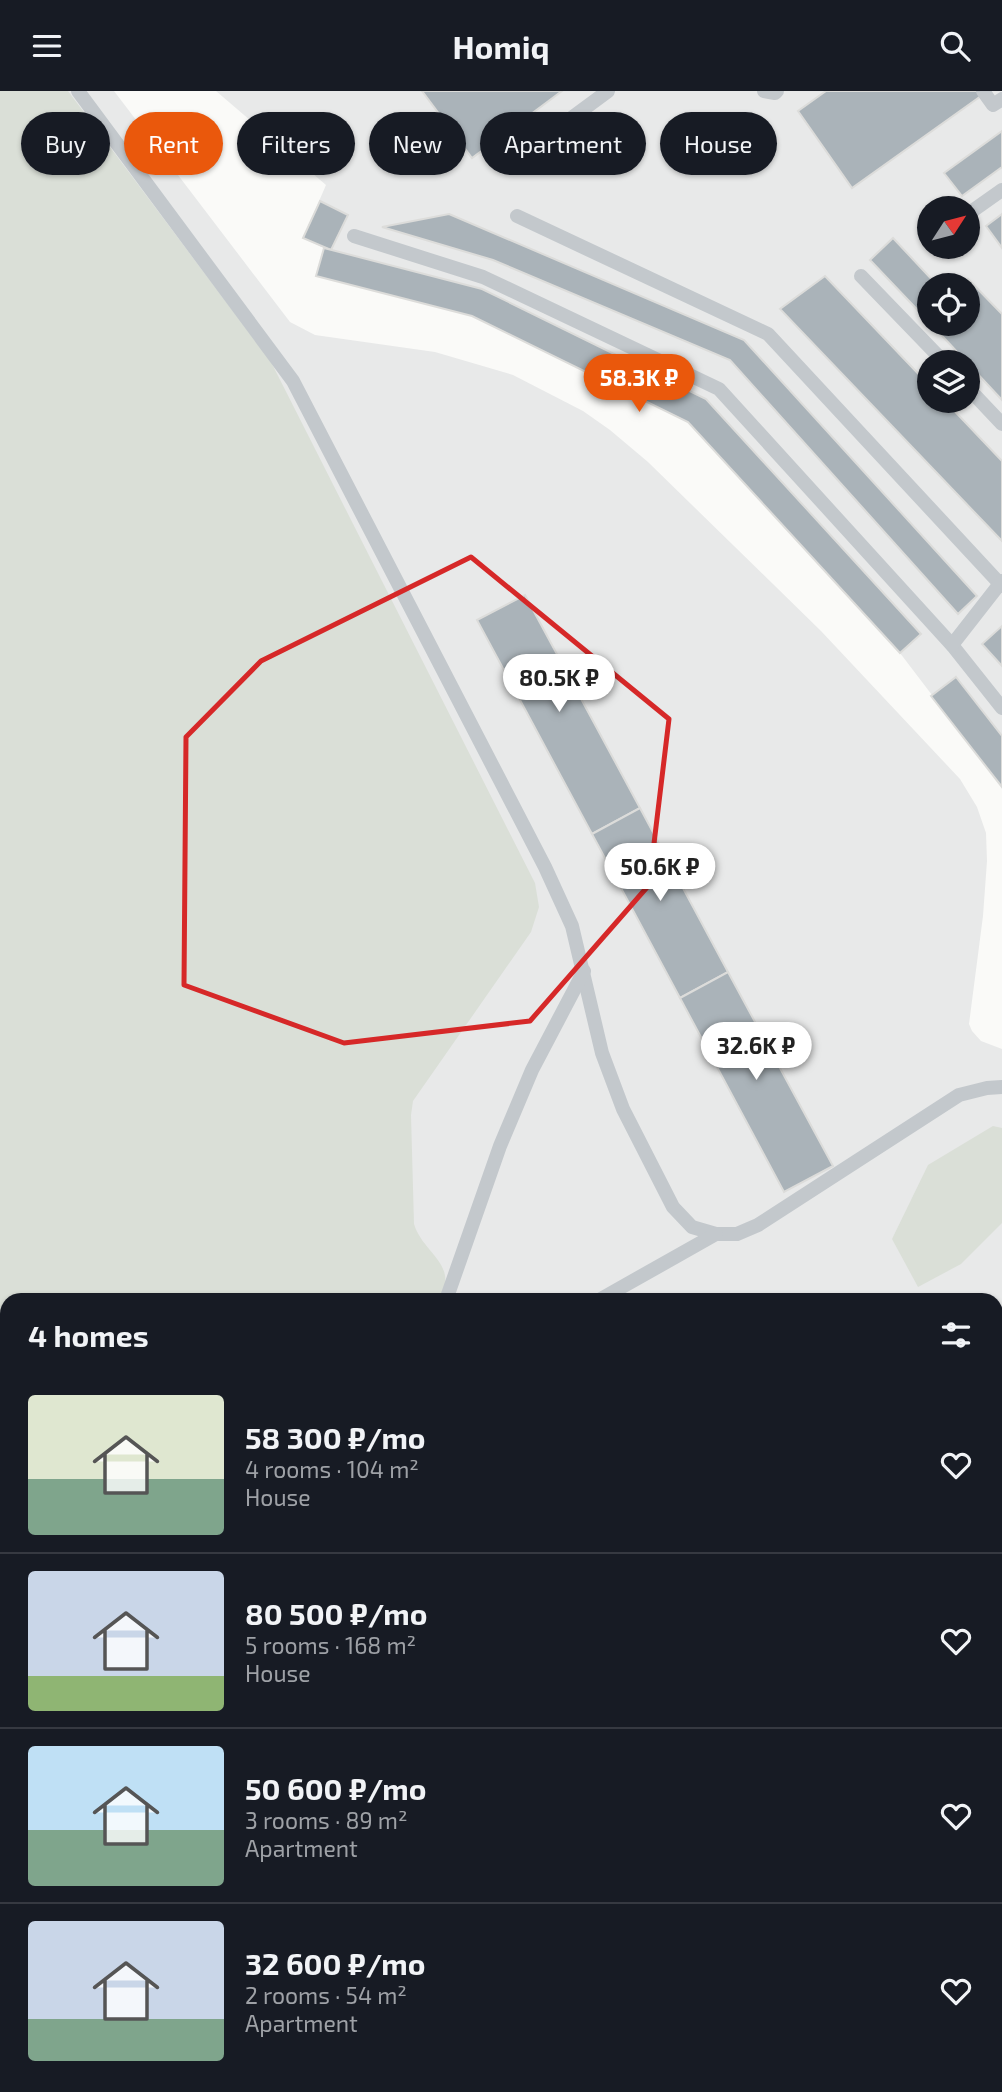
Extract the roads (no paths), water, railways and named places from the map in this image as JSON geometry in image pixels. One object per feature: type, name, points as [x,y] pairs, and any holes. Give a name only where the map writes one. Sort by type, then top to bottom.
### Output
[{"type":"lane","points":[[78,91],[293,381],[545,867],[572,926],[602,1053],[629,1120],[673,1207],[692,1227],[716,1234],[737,1234],[758,1225],[959,1095],[1002,1087]]},
{"type":"lane","points":[[580,112],[608,91]]},
{"type":"lane","points":[[983,91],[993,105],[1002,99]]},
{"type":"lane","points":[[980,206],[1002,190]]},
{"type":"lane","points":[[517,216],[768,334],[1001,583],[952,645]]},
{"type":"lane","points":[[354,236],[483,277],[719,389],[952,645],[1002,708]]},
{"type":"lane","points":[[861,276],[932,350]]},
{"type":"lane","points":[[980,401],[1002,424]]},
{"type":"lane","points":[[448,1293],[500,1146],[532,1070],[584,971]]},
{"type":"lane","points":[[611,1293],[716,1234]]}]
